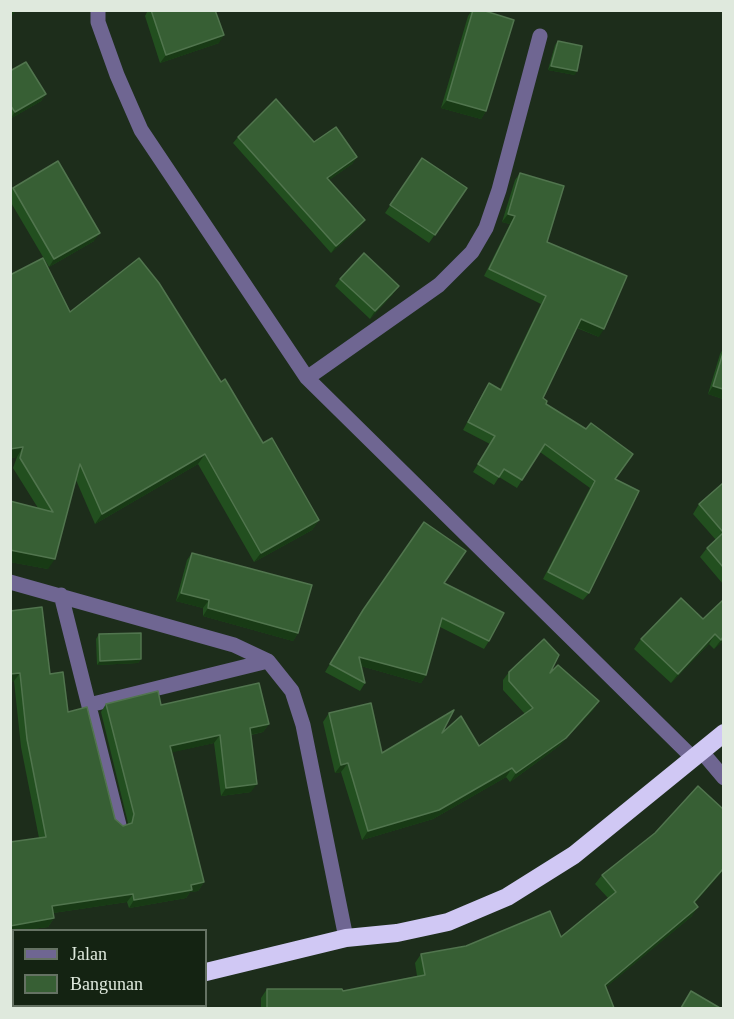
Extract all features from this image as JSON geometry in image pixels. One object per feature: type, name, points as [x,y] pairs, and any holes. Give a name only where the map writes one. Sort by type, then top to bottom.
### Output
[{"type":"highway","points":[[207,972],[346,938],[397,933],[448,922],[507,897],[574,855],[698,756],[723,733]]},
{"type":"street","points":[[98,10],[98,22],[117,75],[141,130],[307,378],[723,778]]},
{"type":"street","points":[[307,378],[439,285],[472,252],[486,228],[499,190],[540,36]]},
{"type":"street","points":[[10,582],[61,594],[234,645],[268,661],[292,691],[303,725],[346,938]]},
{"type":"street","points":[[61,594],[119,825]]},
{"type":"street","points":[[89,705],[268,661]]},
{"type":"building","points":[[151,10],[215,10],[224,35],[166,55]]},
{"type":"building","points":[[473,10],[482,10],[514,20],[486,111],[447,100]]},
{"type":"building","points":[[558,41],[582,46],[577,71],[551,66]]},
{"type":"building","points":[[26,62],[46,94],[15,112],[10,105],[10,71]]},
{"type":"building","points":[[276,99],[314,142],[336,127],[357,157],[327,178],[365,220],[336,246],[238,137]]},
{"type":"building","points":[[422,158],[467,188],[435,235],[390,205]]},
{"type":"building","points":[[58,161],[100,233],[54,259],[13,188]]},
{"type":"building","points":[[520,173],[564,186],[547,242],[627,276],[604,329],[581,319],[543,398],[547,401],[546,404],[586,429],[591,423],[633,454],[615,479],[639,491],[589,593],[548,572],[595,481],[545,444],[522,480],[504,469],[499,477],[478,464],[495,436],[468,422],[489,383],[501,390],[546,296],[489,269],[515,216],[508,214]]},
{"type":"building","points":[[364,253],[399,286],[375,311],[340,279]]},
{"type":"building","points":[[43,258],[70,312],[139,258],[159,283],[221,382],[225,379],[263,443],[272,438],[319,520],[261,553],[205,454],[102,514],[80,464],[55,559],[10,550],[10,501],[53,512],[20,458],[23,447],[10,449],[10,275]]},
{"type":"building","points":[[723,353],[723,389],[713,386]]},
{"type":"building","points":[[723,483],[723,532],[699,504]]},
{"type":"building","points":[[424,522],[466,551],[444,583],[504,613],[489,641],[442,618],[426,675],[359,657],[365,683],[330,664],[363,610]]},
{"type":"building","points":[[723,533],[723,567],[707,548]]},
{"type":"building","points":[[192,553],[312,585],[298,633],[208,608],[209,600],[181,593]]},
{"type":"building","points":[[681,598],[703,619],[723,600],[723,637],[721,640],[715,634],[678,674],[641,639]]},
{"type":"building","points":[[42,607],[50,674],[63,672],[68,712],[87,707],[115,819],[123,826],[132,823],[134,814],[106,704],[158,691],[161,705],[259,683],[269,724],[250,728],[257,784],[226,788],[220,735],[170,746],[204,882],[191,885],[192,890],[134,900],[133,894],[52,906],[54,918],[10,926],[10,842],[46,837],[27,739],[20,673],[10,674],[10,611]]},
{"type":"building","points":[[141,633],[141,659],[100,661],[99,634]]},
{"type":"building","points":[[544,639],[559,655],[550,673],[558,665],[599,701],[566,738],[516,773],[512,768],[439,810],[368,831],[348,763],[341,765],[329,713],[371,703],[382,753],[454,710],[442,733],[461,716],[479,746],[533,708],[509,681],[509,672]]},
{"type":"building","points":[[698,786],[723,809],[723,869],[694,902],[698,907],[605,985],[614,1008],[267,1008],[267,989],[342,989],[343,991],[425,975],[421,954],[466,946],[550,911],[561,937],[616,892],[602,875],[655,833]]},
{"type":"building","points":[[691,991],[720,1008],[681,1008]]}]
